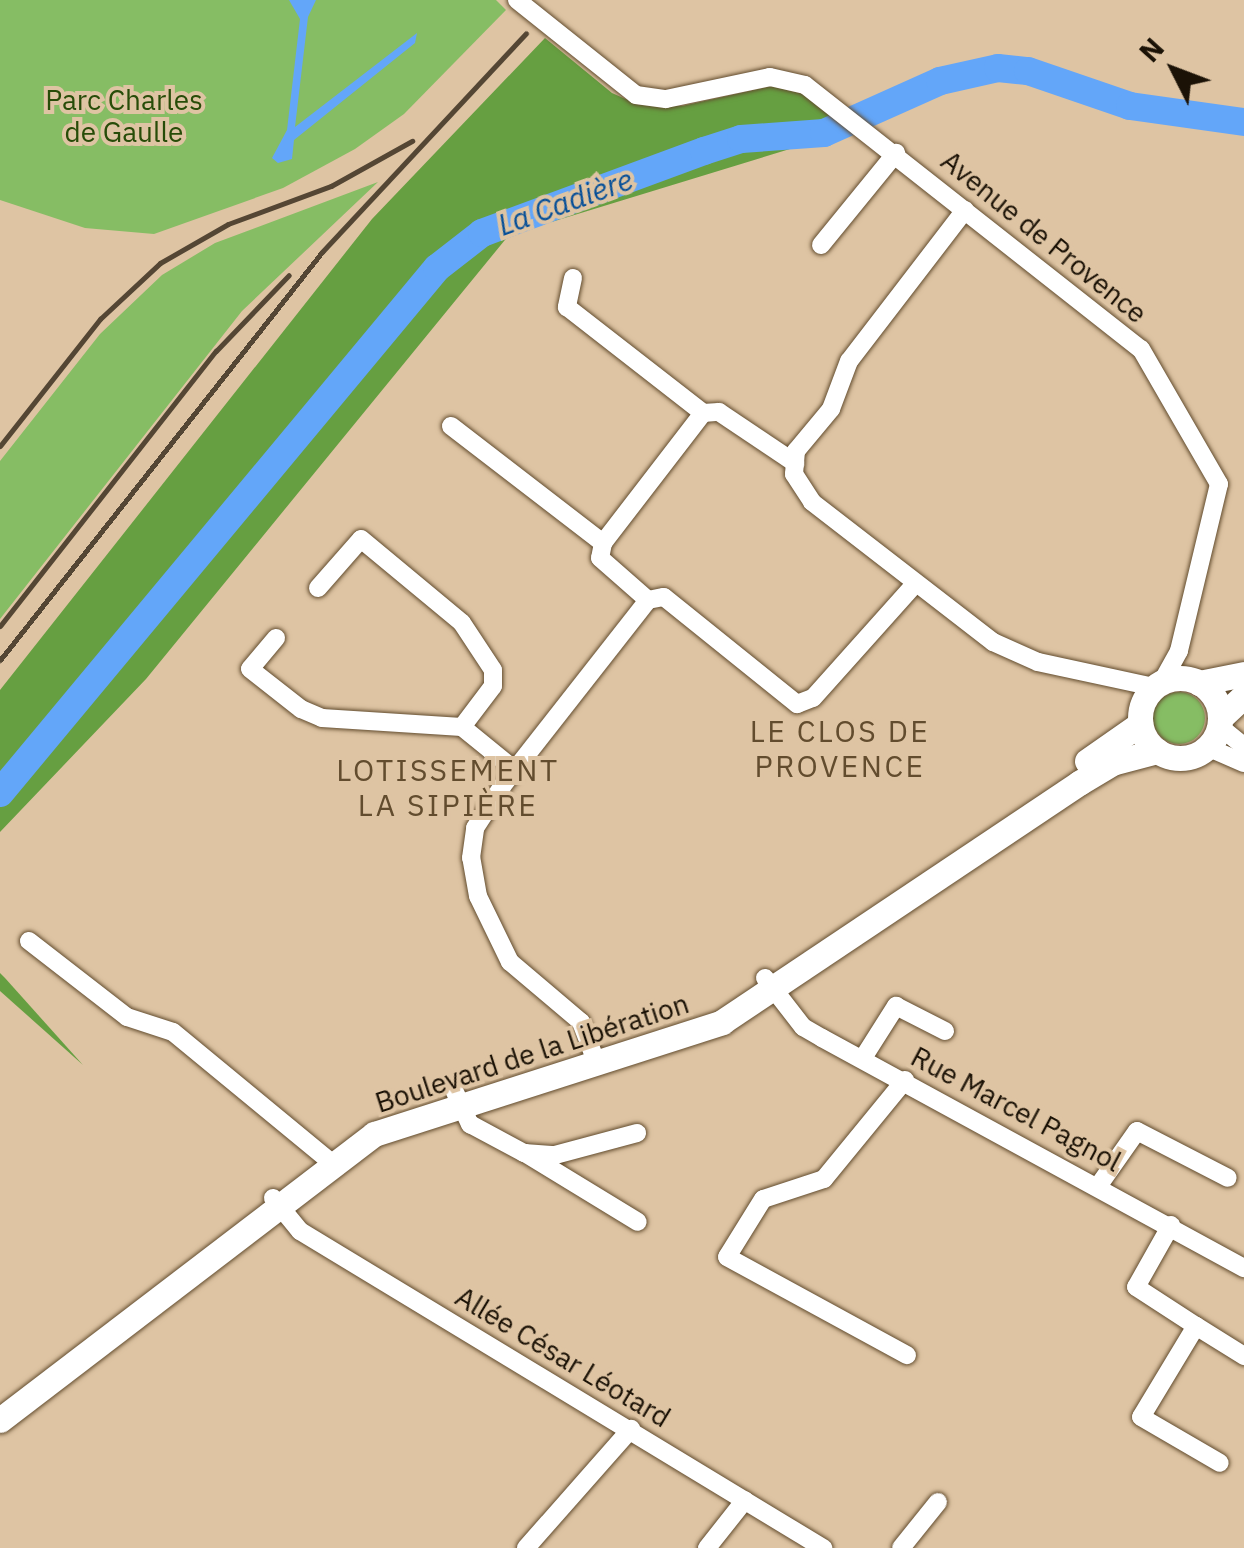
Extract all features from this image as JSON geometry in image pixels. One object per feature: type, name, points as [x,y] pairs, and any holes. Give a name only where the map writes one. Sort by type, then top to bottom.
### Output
[{"type":"street","name":"Avenue de Provence","points":[[517,0],[636,94],[666,98],[783,78],[844,112],[1141,349],[1217,478],[1220,496],[1179,651],[1150,699]]},
{"type":"street","points":[[821,245],[896,153]]},
{"type":"street","points":[[965,210],[849,361],[831,409],[796,452],[795,464],[812,502],[993,642],[1038,662],[1127,680],[1150,699],[1157,751]]},
{"type":"street","points":[[573,278],[568,307],[703,413],[719,412],[795,464]]},
{"type":"street","points":[[648,600],[600,558],[603,543],[703,413]]},
{"type":"street","points":[[452,426],[603,543]]},
{"type":"street","points":[[318,588],[361,539],[462,624],[494,670],[492,686],[462,726]]},
{"type":"street","points":[[594,1058],[581,1022],[510,962],[478,896],[471,858],[474,828],[648,600],[664,597],[797,704],[813,698],[916,583]]},
{"type":"street","points":[[276,638],[250,669],[300,709],[322,718],[462,726],[515,770]]},
{"type":"street","points":[[1179,651],[1194,681],[1214,698],[1215,730],[1244,763]]},
{"type":"street","name":"Boulevard de la Libération","points":[[0,1420],[329,1161],[386,1127],[456,1098],[594,1058],[692,1037],[1087,761],[1150,699],[1194,681],[1244,674]]},
{"type":"street","points":[[1215,730],[1244,696]]},
{"type":"street","points":[[1215,730],[1244,746]]},
{"type":"street","name":"Boulevard de la Libération","points":[[769,983],[1112,763],[1157,751],[1188,757],[1215,730]]},
{"type":"street","points":[[29,942],[127,1017],[172,1032],[329,1161]]},
{"type":"street","name":"Rue Marcel Pagnol","points":[[769,983],[803,1026],[1244,1268]]},
{"type":"street","points":[[863,1058],[896,1006],[945,1031]]},
{"type":"street","points":[[905,1080],[824,1179],[763,1199],[727,1257],[907,1355]]},
{"type":"street","points":[[456,1098],[470,1124],[638,1222]]},
{"type":"street","points":[[1099,1186],[1137,1131],[1228,1178]]},
{"type":"street","points":[[524,1153],[555,1155],[637,1133]]},
{"type":"street","name":"Boulevard de la Libération","points":[[0,1406],[277,1202]]},
{"type":"street","name":"Allée César Léotard","points":[[277,1202],[300,1231],[823,1548]]},
{"type":"street","points":[[1171,1225],[1136,1287],[1244,1356]]},
{"type":"street","points":[[1196,1326],[1141,1417],[1220,1463]]},
{"type":"street","points":[[526,1548],[630,1429]]},
{"type":"street","points":[[706,1548],[746,1500]]},
{"type":"street","points":[[901,1548],[938,1502]]},
{"type":"green space","name":"Parc Charles de Gaulle","points":[[0,0],[496,0],[506,10],[404,114],[355,149],[283,188],[154,234],[85,228],[0,200]]},
{"type":"green space","points":[[545,38],[612,93],[639,105],[682,106],[772,86],[803,94],[838,120],[839,134],[509,235],[146,679],[0,832],[0,690],[372,219]]},
{"type":"green space","points":[[378,182],[242,311],[0,619],[0,461],[100,334],[162,275],[215,243]]},
{"type":"green space","points":[[1179,692],[1198,699],[1205,718],[1198,737],[1179,744],[1160,737],[1153,718],[1160,699]]},
{"type":"green space","points":[[0,973],[5,978],[83,1065],[0,991]]},
{"type":"water","points":[[289,0],[316,0],[308,17],[295,127],[417,33],[415,43],[294,140],[292,159],[278,163],[272,158],[287,130],[300,19]]},
{"type":"waterway","name":"La Cadière","points":[[0,793],[437,268],[482,233],[741,139],[824,133],[940,81],[998,68],[1028,71],[1130,106],[1244,122]]},
{"type":"railway","points":[[0,660],[322,252],[526,33]]},
{"type":"railway","points":[[0,446],[100,319],[160,263],[228,224],[331,186],[412,141]]},
{"type":"railway","points":[[0,626],[216,351],[289,275]]},
{"type":"district","name":"LE CLOS DE PROVENCE","points":[[840,748]]},
{"type":"district","name":"LOTISSEMENT LA SIPIÈRE","points":[[448,787]]}]
